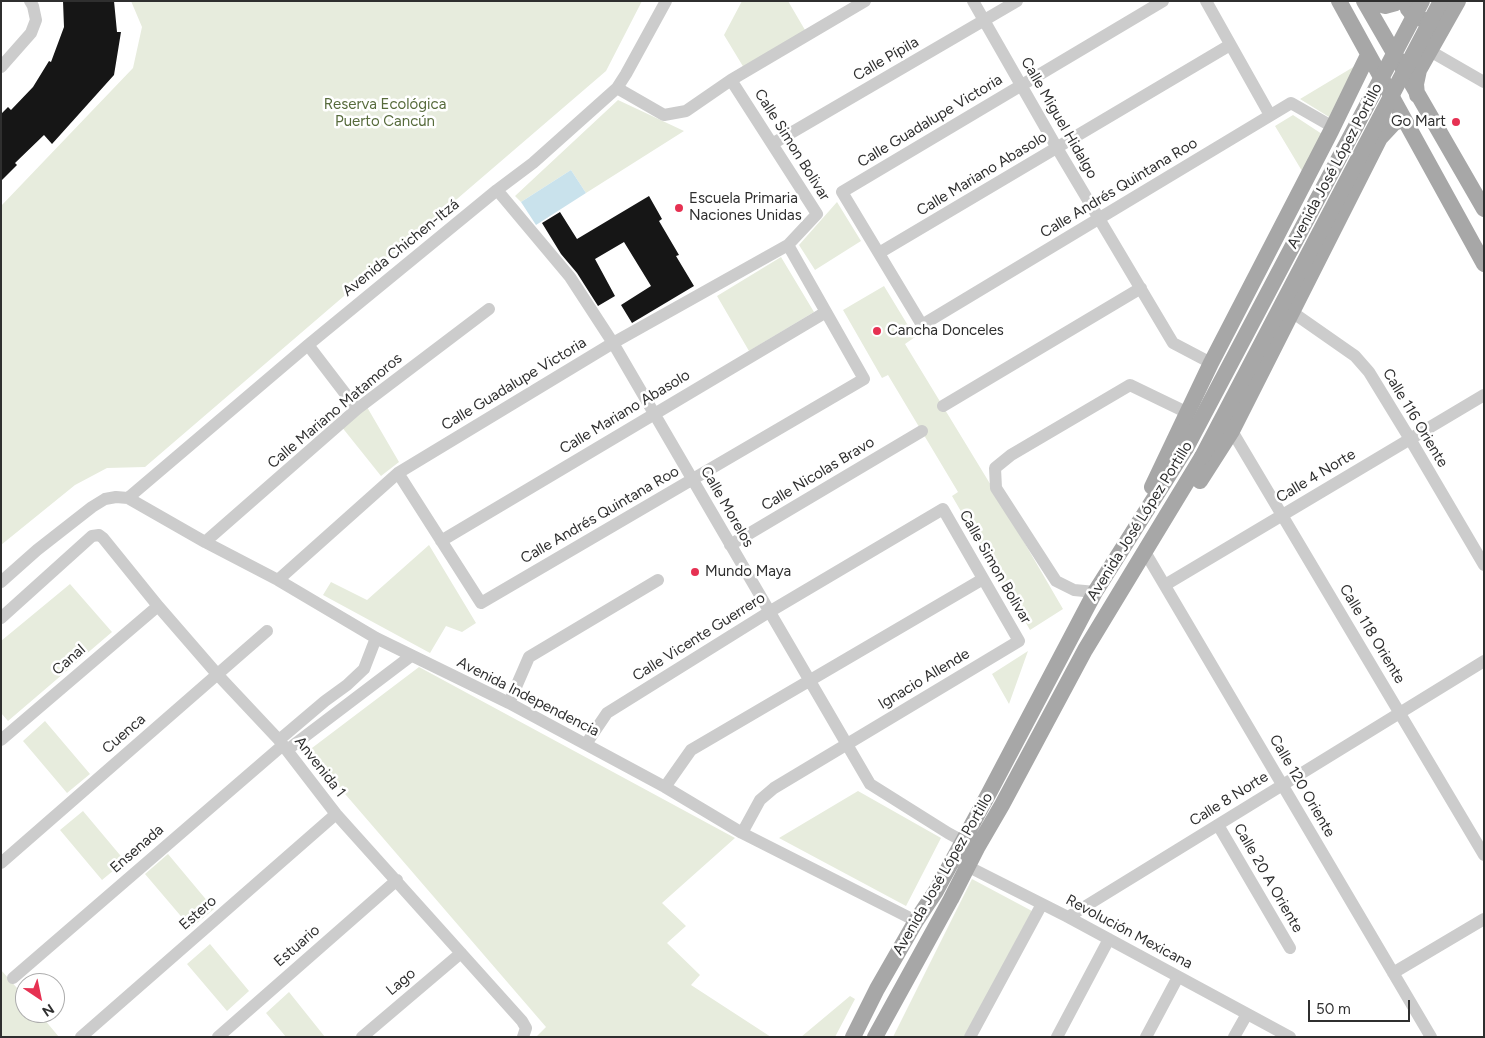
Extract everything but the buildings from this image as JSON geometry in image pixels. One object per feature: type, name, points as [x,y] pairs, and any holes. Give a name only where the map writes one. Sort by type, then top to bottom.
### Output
[{"type":"main road","points":[[1339,1],[1484,264]]},
{"type":"main road","points":[[1364,1],[1484,209]]},
{"type":"main road","points":[[1371,1],[1385,6],[1397,1]]},
{"type":"main road","points":[[1406,1],[1408,9],[1413,15],[1426,22],[1434,21],[1450,5]]},
{"type":"main road","name":"Avenida José López Portillo","points":[[853,1037],[877,989],[916,921],[936,891],[1095,592],[1186,448],[1422,1]]},
{"type":"main road","points":[[1417,95],[1416,84],[1419,70],[1430,51],[1450,5]]},
{"type":"main road","name":"Avenida José López Portillo","points":[[876,1037],[1085,650],[1202,457],[1450,5]]},
{"type":"main road","points":[[1124,545],[1172,442],[1368,55]]},
{"type":"main road","points":[[1145,552],[1205,473],[1232,431],[1370,156],[1380,138],[1394,123],[1404,119]]},
{"type":"main road","points":[[1332,129],[1350,126],[1360,130],[1367,137],[1370,146],[1370,156]]},
{"type":"street","points":[[1,68],[31,34],[36,20],[30,1]]},
{"type":"street","name":"Avenida Chichen-Itzá","points":[[128,498],[308,345],[498,190],[533,164],[617,88],[666,1]]},
{"type":"street","points":[[617,88],[664,115],[686,111],[731,80],[865,1]]},
{"type":"street","name":"Calle Miguel Hidalgo","points":[[973,1],[1057,148],[1173,343],[1212,363]]},
{"type":"street","name":"Calle Pípila","points":[[772,144],[1017,1]]},
{"type":"street","name":"Calle Guadalupe Victoria","points":[[842,192],[1163,1]]},
{"type":"street","points":[[1206,1],[1270,115]]},
{"type":"street","name":"Calle Mariano Abasolo","points":[[879,254],[1230,45]]},
{"type":"street","points":[[1430,51],[1484,82]]},
{"type":"street","name":"Calle Simon Bolivar","points":[[731,80],[817,214],[788,246]]},
{"type":"street","name":"Calle Andrés Quintana Roo","points":[[922,325],[1291,103],[1332,129]]},
{"type":"street","name":"Calle Morelos","points":[[498,190],[570,277],[613,343],[870,784],[962,842]]},
{"type":"street","name":"Calle Simon Bolivar","points":[[842,192],[922,325]]},
{"type":"street","points":[[788,246],[826,312]]},
{"type":"street","name":"Calle Guadalupe Victoria","points":[[278,580],[398,473],[613,343],[788,246]]},
{"type":"street","points":[[943,406],[1141,288]]},
{"type":"street","name":"Calle Mariano Matamoros","points":[[205,542],[357,409],[489,309]]},
{"type":"street","name":"Calle Mariano Abasolo","points":[[441,541],[826,312]]},
{"type":"street","name":"Calle Andrés Quintana Roo","points":[[441,541],[481,603],[864,379],[826,312]]},
{"type":"street","name":"Calle 116 Oriente","points":[[1292,312],[1355,356],[1368,372],[1484,565]]},
{"type":"street","points":[[308,345],[357,409]]},
{"type":"street","points":[[1095,592],[1074,590],[1056,581],[996,488],[995,468],[1010,455],[1130,386],[1188,413]]},
{"type":"street","name":"Calle 4 Norte","points":[[1165,585],[1484,394]]},
{"type":"street","name":"Calle Nicolas Bravo","points":[[730,545],[922,431]]},
{"type":"street","name":"Calle 118 Oriente","points":[[1232,431],[1484,854]]},
{"type":"street","points":[[398,473],[441,541]]},
{"type":"street","points":[[1,582],[37,550],[92,507],[105,499],[116,497],[128,498]]},
{"type":"street","name":"Avenida Independencia","points":[[128,498],[205,542],[278,580],[376,638],[509,703],[665,787],[742,833],[916,921]]},
{"type":"street","name":"Calle Simon Bolivar","points":[[943,509],[1019,641]]},
{"type":"street","name":"Calle Vicente Guerrero","points":[[586,744],[607,713],[769,612],[943,509]]},
{"type":"street","name":"Anvenida 1","points":[[1,618],[92,536],[99,535],[103,538],[158,606],[217,674],[283,745],[336,814],[522,1021],[526,1028],[523,1037]]},
{"type":"street","name":"Calle 120 Oriente","points":[[1145,552],[1431,1037]]},
{"type":"street","points":[[665,787],[691,750],[983,579]]},
{"type":"street","points":[[509,703],[529,657],[658,580]]},
{"type":"street","name":"Canal","points":[[1,740],[158,606]]},
{"type":"street","name":"Cuenca","points":[[1,863],[268,631]]},
{"type":"street","name":"Ensenada","points":[[13,978],[283,745],[325,701],[354,680],[364,669],[376,638]]},
{"type":"street","name":"Ignacio Allende","points":[[742,833],[760,800],[774,788],[1019,641]]},
{"type":"street","name":"Ensenada","points":[[283,745],[411,656]]},
{"type":"street","name":"Calle 8 Norte","points":[[1068,917],[1484,661]]},
{"type":"street","name":"Estero","points":[[80,1037],[336,814]]},
{"type":"street","name":"Calle 20 A Oriente","points":[[1218,825],[1290,948]]},
{"type":"street","points":[[962,842],[977,848]]},
{"type":"street","name":"Revolución Mexicana","points":[[952,859],[1068,917],[1290,1037]]},
{"type":"street","name":"Estuario","points":[[218,1037],[397,880]]},
{"type":"street","points":[[970,1037],[1042,904]]},
{"type":"street","points":[[1393,974],[1484,919]]},
{"type":"street","points":[[1057,1037],[1109,939]]},
{"type":"street","name":"Lago","points":[[362,1037],[461,953]]},
{"type":"street","points":[[1146,1037],[1178,977]]},
{"type":"street","points":[[1234,1037],[1247,1014]]},
{"type":"green space","name":"Reserva Ecológica Puerto Cancún","points":[[131,1],[642,1],[606,71],[145,467],[107,468],[75,485],[1,545],[1,206],[133,68],[142,27]]},
{"type":"green space","points":[[742,1],[788,1],[805,30],[744,68],[724,35]]},
{"type":"green space","points":[[1355,66],[1329,117],[1300,99]]},
{"type":"green space","points":[[618,100],[684,131],[586,193],[571,170],[521,202],[515,196]]},
{"type":"green space","points":[[1293,115],[1322,134],[1302,171],[1275,126]]},
{"type":"green space","points":[[837,202],[861,241],[815,270],[799,245]]},
{"type":"green space","points":[[781,257],[814,312],[749,351],[717,296]]},
{"type":"green space","points":[[884,286],[915,337],[905,344],[1063,609],[1030,630],[952,496],[958,492],[888,375],[882,378],[843,310]]},
{"type":"green space","points":[[367,407],[399,462],[381,476],[341,426]]},
{"type":"green space","points":[[429,545],[476,623],[462,632],[446,626],[430,653],[323,595],[331,582],[367,600]]},
{"type":"green space","points":[[70,584],[112,632],[8,721],[1,713],[1,641]]},
{"type":"green space","points":[[1028,651],[1009,704],[992,674]]},
{"type":"green space","points":[[419,667],[735,838],[662,903],[686,926],[667,943],[700,975],[691,985],[771,1037],[536,1037],[546,1027],[308,751]]},
{"type":"green space","points":[[45,721],[90,774],[67,793],[23,741]]},
{"type":"green space","points":[[858,791],[941,838],[906,906],[779,838]]},
{"type":"green space","points":[[83,811],[125,861],[102,880],[60,830]]},
{"type":"green space","points":[[168,854],[214,909],[191,928],[145,874]]},
{"type":"green space","points":[[972,879],[1032,911],[964,1037],[893,1037]]},
{"type":"green space","points":[[210,944],[249,991],[227,1011],[187,964]]},
{"type":"green space","points":[[1,970],[15,986],[15,1023],[47,1023],[59,1037],[1,1037]]},
{"type":"green space","points":[[289,992],[325,1037],[286,1037],[266,1013]]},
{"type":"green space","points":[[850,996],[855,999],[835,1037],[801,1037]]},
{"type":"water","points":[[571,170],[586,193],[536,225],[521,202]]},
{"type":"place","name":"Go Mart","points":[[1456,122]]},
{"type":"place","name":"Escuela Primaria Naciones Unidas","points":[[679,208]]},
{"type":"place","name":"Cancha Donceles","points":[[877,331]]},
{"type":"place","name":"Mundo Maya","points":[[695,572]]}]
